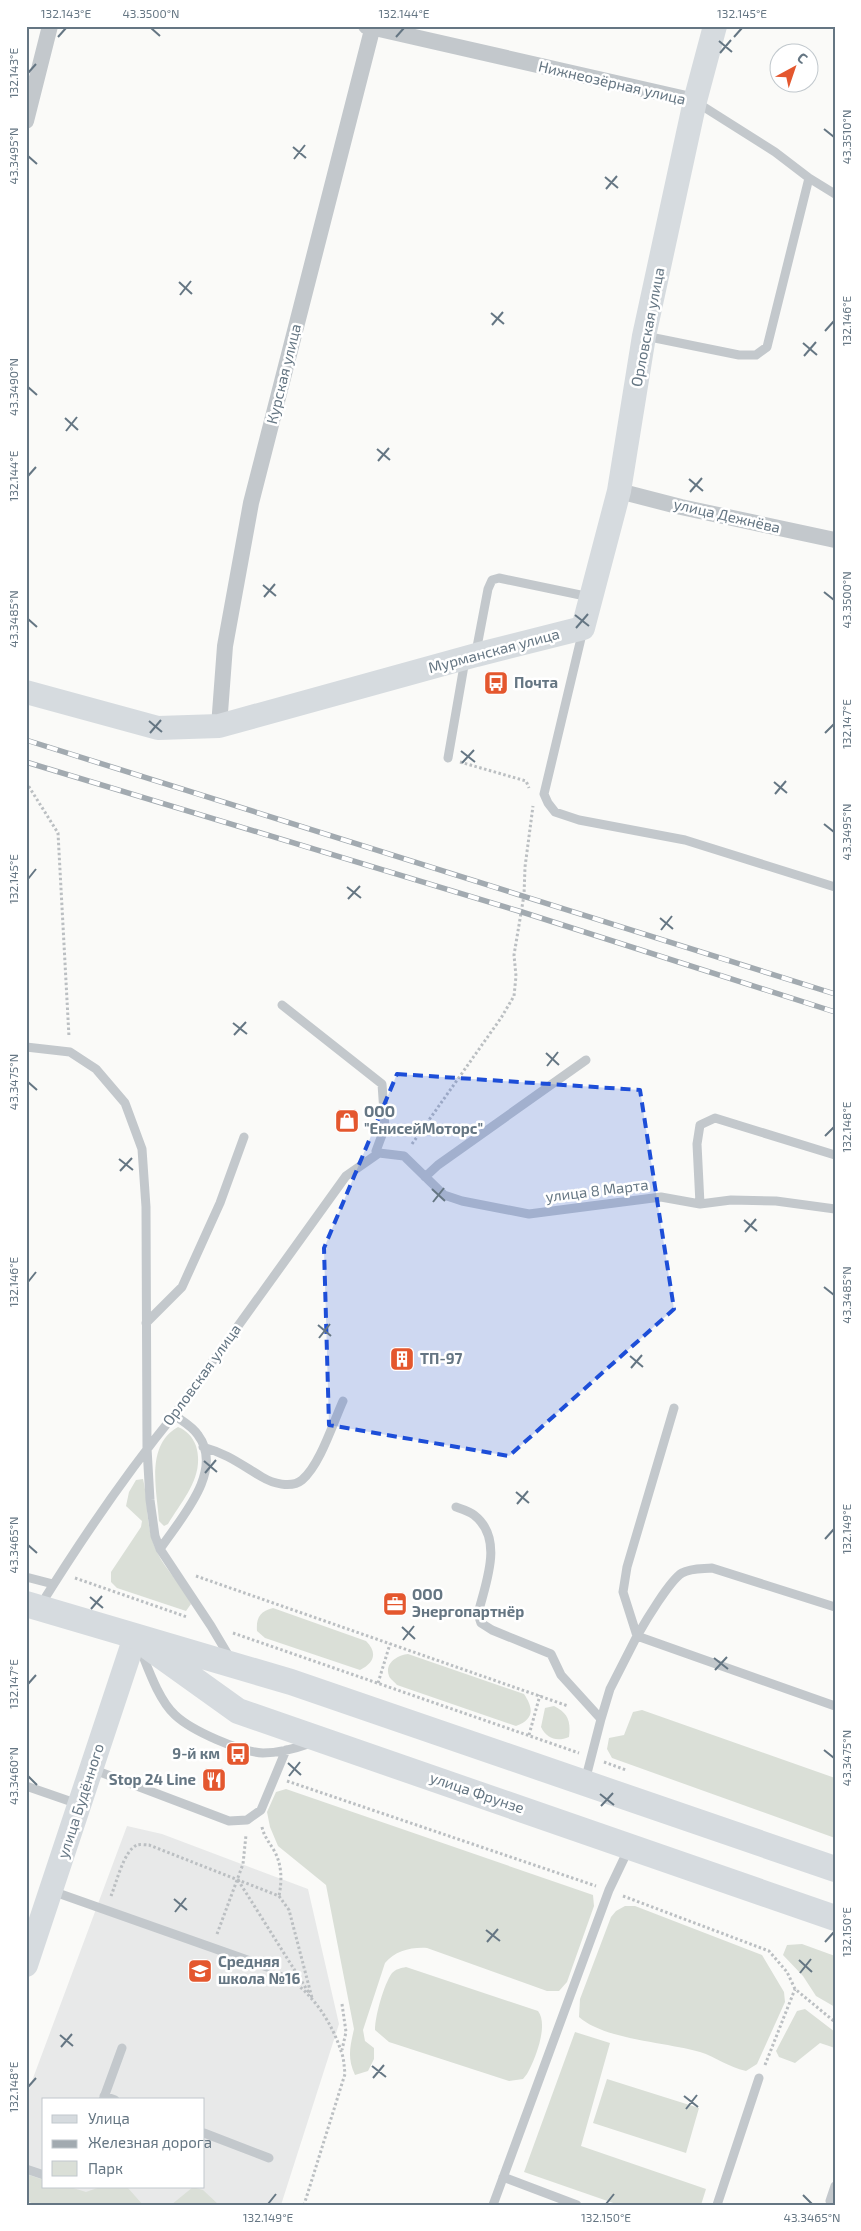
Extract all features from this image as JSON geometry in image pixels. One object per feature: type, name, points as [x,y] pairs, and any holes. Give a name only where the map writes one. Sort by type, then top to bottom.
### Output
[{"type":"main road","name":"Орловская улица","points":[[583,628],[619,491],[644,336],[695,101],[714,26]]},
{"type":"main road","name":"Мурманская улица","points":[[26,692],[158,728],[219,726],[471,656],[583,628]]},
{"type":"main road","name":"улица Фрунзе","points":[[32,1606],[291,1682],[835,1869]]},
{"type":"main road","name":"улица Фрунзе","points":[[135,1637],[238,1711],[835,1918]]},
{"type":"main road","name":"улица Будённого","points":[[26,1964],[52,1891],[135,1637]]},
{"type":"street","points":[[26,121],[50,26]]},
{"type":"street","name":"Нижнеозёрная улица","points":[[370,27],[695,101]]},
{"type":"street","name":"Курская улица","points":[[219,726],[225,646],[251,504],[370,27]]},
{"type":"street","name":"улица Дежнёва","points":[[619,491],[681,507],[835,540]]},
{"type":"lane","name":"Нижнеозёрная улица","points":[[695,101],[775,152],[809,178],[835,194]]},
{"type":"lane","points":[[644,336],[739,355],[756,355],[767,347],[809,178]]},
{"type":"lane","points":[[448,758],[471,656],[492,580],[499,578],[590,597]]},
{"type":"lane","name":"Мурманская улица","points":[[583,628],[544,794],[555,812],[579,820],[685,840],[835,887]]},
{"type":"lane","points":[[282,1005],[382,1084],[386,1110],[385,1127],[376,1151],[404,1156]]},
{"type":"lane","points":[[26,1047],[70,1052],[96,1069],[125,1103],[142,1149],[146,1207],[147,1448],[151,1509],[155,1536],[160,1549],[234,1664]]},
{"type":"lane","points":[[425,1177],[438,1165],[586,1060]]},
{"type":"lane","points":[[700,1204],[697,1144],[700,1125],[715,1118],[835,1155]]},
{"type":"lane","points":[[146,1323],[182,1287],[220,1202],[244,1137]]},
{"type":"lane","name":"Орловская улица","points":[[32,1606],[53,1584],[147,1448],[174,1415],[346,1176],[379,1152]]},
{"type":"lane","name":"улица 8 Марта","points":[[404,1156],[444,1195],[462,1201],[529,1214],[661,1197],[700,1204],[730,1200],[776,1201],[835,1209]]},
{"type":"lane","points":[[203,1447],[222,1452],[263,1477],[281,1485],[300,1482],[311,1469],[342,1401]]},
{"type":"lane","points":[[637,1636],[623,1592],[627,1567],[674,1408]]},
{"type":"lane","points":[[160,1549],[200,1489],[207,1462],[199,1436],[190,1426],[174,1415]]},
{"type":"lane","points":[[456,1507],[475,1515],[490,1536],[491,1560],[478,1614],[481,1623],[492,1630],[551,1654],[562,1675],[601,1719]]},
{"type":"lane","points":[[584,1784],[610,1689],[637,1636],[659,1600],[681,1573],[694,1569],[712,1568],[835,1607]]},
{"type":"lane","points":[[26,1578],[53,1584]]},
{"type":"lane","points":[[637,1636],[835,1706]]},
{"type":"lane","points":[[135,1637],[153,1681],[174,1714],[191,1727],[238,1747],[262,1753],[297,1748],[322,1739]]},
{"type":"lane","points":[[92,1769],[229,1821],[248,1820],[261,1810],[286,1750]]},
{"type":"lane","points":[[26,1786],[80,1805]]},
{"type":"lane","points":[[493,2205],[609,1890],[630,1846]]},
{"type":"lane","points":[[52,1891],[267,1967]]},
{"type":"lane","points":[[104,2098],[122,2048]]},
{"type":"lane","points":[[717,2205],[759,2078]]},
{"type":"lane","points":[[205,2133],[269,2158]]},
{"type":"lane","points":[[26,2169],[42,2174]]},
{"type":"lane","points":[[503,2177],[577,2205]]},
{"type":"lane","points":[[835,2186],[830,2201],[835,2202]]},
{"type":"path","points":[[448,758],[526,781],[531,795]]},
{"type":"path","points":[[26,782],[58,832],[64,981],[70,1052]]},
{"type":"path","points":[[404,1156],[501,1018],[514,996],[516,976],[514,955],[524,895],[533,802]]},
{"type":"path","points":[[173,1568],[540,1695],[601,1719]]},
{"type":"path","points":[[60,1573],[378,1682],[628,1771]]},
{"type":"path","points":[[378,1682],[390,1644]]},
{"type":"path","points":[[529,1735],[540,1695]]},
{"type":"path","points":[[275,1777],[609,1890],[769,1950],[786,1972],[795,1989],[835,2022]]},
{"type":"path","points":[[258,1812],[264,1838],[275,1852],[282,1879],[279,1896]]},
{"type":"path","points":[[212,1948],[243,1864],[248,1820]]},
{"type":"path","points":[[105,1910],[126,1856],[137,1845],[149,1845],[279,1896],[288,1910],[312,1998]]},
{"type":"path","points":[[237,1880],[321,2010],[342,2051]]},
{"type":"path","points":[[267,1967],[289,1978],[312,1998]]},
{"type":"path","points":[[759,2078],[795,1989]]},
{"type":"path","points":[[304,2205],[345,2074],[342,2051],[346,2032],[342,2004]]},
{"type":"highlighted area","points":[[397,1074],[640,1090],[674,1309],[509,1456],[329,1425],[324,1248]]},
{"type":"shaded area","name":"Средняя школа №16","points":[[127,1826],[162,1834],[308,1889],[339,2024],[281,2205],[87,2205],[26,2183],[26,2097]]},
{"type":"green space","points":[[178,1427],[189,1434],[195,1443],[198,1467],[186,1496],[168,1524],[164,1526],[159,1521],[155,1470],[161,1445],[168,1435]]},
{"type":"green space","points":[[143,1479],[153,1543],[161,1559],[191,1604],[186,1611],[117,1588],[111,1582],[111,1572],[141,1527],[142,1521],[126,1506],[129,1492],[136,1480]]},
{"type":"green space","points":[[273,1608],[366,1641],[370,1645],[373,1654],[371,1661],[360,1670],[265,1638],[257,1631],[257,1622],[262,1613]]},
{"type":"green space","points":[[408,1654],[524,1694],[530,1704],[529,1717],[516,1726],[397,1685],[389,1676],[388,1667],[396,1658]]},
{"type":"green space","points":[[554,1706],[568,1718],[569,1737],[556,1739],[549,1737],[541,1727],[545,1708]]},
{"type":"green space","points":[[642,1710],[835,1778],[835,1838],[612,1758],[607,1749],[609,1738],[624,1735],[633,1712]]},
{"type":"green space","points":[[286,1789],[593,1895],[594,1906],[567,1982],[559,1991],[547,1991],[427,1948],[409,1949],[398,1953],[385,1963],[363,2030],[365,2041],[374,2048],[374,2059],[368,2071],[355,2075],[350,2058],[350,2047],[354,2029],[326,1885],[278,1846],[270,1827],[267,1812],[276,1792]]},
{"type":"green space","points":[[625,1906],[635,1906],[762,1955],[784,1992],[785,2002],[757,2064],[746,2071],[700,2052],[604,2031],[590,2025],[579,2017],[580,1999],[611,1917],[616,1911]]},
{"type":"green space","points":[[802,1944],[835,1956],[835,2007],[816,1996],[803,1976],[783,1955],[787,1945]]},
{"type":"green space","points":[[406,1967],[538,2011],[542,2025],[540,2042],[530,2068],[523,2079],[509,2081],[389,2042],[375,2030],[380,2000],[389,1978],[395,1971]]},
{"type":"green space","points":[[805,2009],[835,2032],[835,2048],[820,2043],[795,2063],[779,2057],[776,2051],[797,2011]]},
{"type":"green space","points":[[575,2032],[610,2043],[581,2146],[706,2189],[701,2205],[619,2205],[524,2172]]},
{"type":"green space","points":[[607,2079],[699,2108],[686,2153],[593,2123]]},
{"type":"green space","points":[[26,2174],[42,2179],[42,2188],[73,2188],[86,2192],[97,2188],[128,2188],[143,2205],[37,2205],[26,2201]]},
{"type":"green space","points":[[192,2188],[196,2188],[203,2190],[219,2205],[171,2205]]},
{"type":"railway","points":[[26,740],[835,994]]},
{"type":"railway","points":[[26,762],[522,912],[835,1012]]},
{"type":"place","name":"Почта","points":[[496,683]]},
{"type":"place","name":"ООО \"ЕнисейМоторс\"","points":[[347,1121]]},
{"type":"place","name":"ТП-97","points":[[402,1359]]},
{"type":"place","name":"ООО Энергопартнёр","points":[[395,1604]]},
{"type":"place","name":"9-й км","points":[[238,1754]]},
{"type":"place","name":"Stop 24 Line","points":[[214,1780]]},
{"type":"place","name":"Средняя школа №16","points":[[200,1971]]}]
